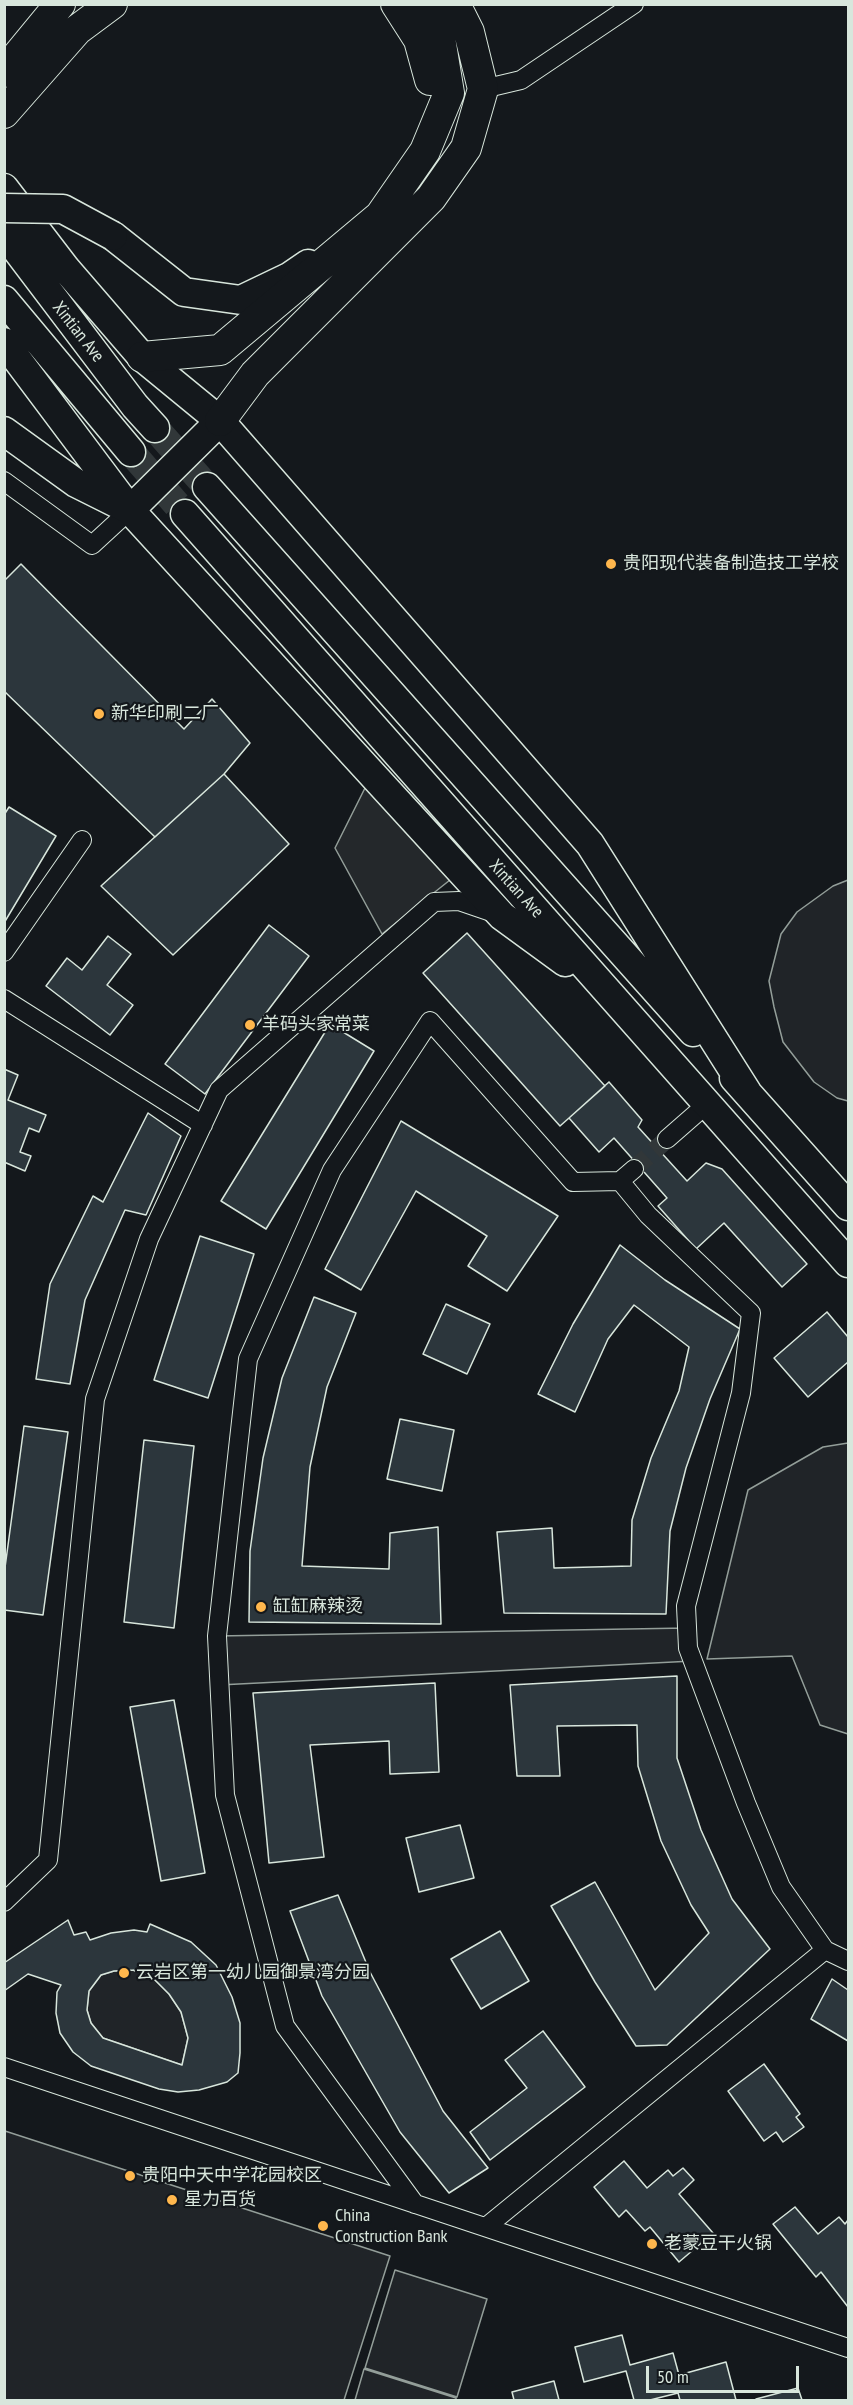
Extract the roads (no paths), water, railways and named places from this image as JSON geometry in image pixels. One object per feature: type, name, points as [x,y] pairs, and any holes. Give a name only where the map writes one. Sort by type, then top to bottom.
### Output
[{"type":"highway","points":[[4,72],[60,4]]},
{"type":"highway","points":[[4,113],[77,30],[112,4]]},
{"type":"highway","points":[[396,4],[419,40],[439,117]]},
{"type":"highway","points":[[142,357],[220,350],[380,216],[425,151],[448,93],[440,32],[426,4]]},
{"type":"highway","points":[[454,4],[469,32],[483,89]]},
{"type":"highway","points":[[220,421],[255,374],[431,198],[466,148],[483,89],[482,15],[478,4]]},
{"type":"main road","points":[[4,188],[66,269],[142,357],[220,421],[591,844],[747,1092]]},
{"type":"main road","points":[[4,208],[63,209],[113,236],[184,292],[241,300],[289,277],[380,216]]},
{"type":"main road","name":"Xintian Ave","points":[[4,233],[155,428]]},
{"type":"main road","name":"Xintian Ave","points":[[4,300],[131,452]]},
{"type":"main road","points":[[4,342],[130,510],[502,916],[612,997]]},
{"type":"main road","points":[[130,510],[220,421]]},
{"type":"main road","points":[[4,431],[76,483],[130,510]]},
{"type":"main road","name":"Xintian Ave","points":[[207,487],[849,1206]]},
{"type":"main road","name":"Xintian Ave","points":[[185,514],[849,1263]]},
{"type":"street","points":[[483,89],[521,80],[634,4]]},
{"type":"street","points":[[4,481],[93,545],[130,510]]},
{"type":"street","points":[[4,952],[82,840]]},
{"type":"street","points":[[4,1902],[48,1860],[95,1399],[149,1239],[219,1090],[434,902],[459,901],[502,916]]},
{"type":"street","points":[[4,999],[203,1125]]},
{"type":"street","points":[[415,2204],[285,2026],[225,1795],[217,1636],[248,1359],[332,1170],[430,1021],[573,1182],[627,1175],[648,1215],[751,1313],[741,1393],[686,1606],[688,1648],[746,1803],[781,1887],[825,1950],[849,1960]]},
{"type":"street","points":[[667,1139],[707,1104]]},
{"type":"street","points":[[486,2227],[825,1950]]},
{"type":"street","points":[[4,2067],[849,2348]]},
{"type":"tunnel","points":[[155,428],[207,487]]},
{"type":"tunnel","points":[[131,452],[185,514]]},
{"type":"tunnel","points":[[634,1169],[667,1139]]},
{"type":"place","name":"贵阳现代装备制造技工学校","points":[[611,564]]},
{"type":"place","name":"新华印刷二厂","points":[[99,714]]},
{"type":"place","name":"羊码头家常菜","points":[[250,1025]]},
{"type":"place","name":"缸缸麻辣烫","points":[[261,1607]]},
{"type":"place","name":"云岩区第一幼儿园御景湾分园","points":[[124,1973]]},
{"type":"place","name":"贵阳中天中学花园校区","points":[[130,2176]]},
{"type":"place","name":"星力百货","points":[[172,2200]]},
{"type":"place","name":"China Construction Bank","points":[[323,2226]]},
{"type":"place","name":"老蒙豆干火锅","points":[[652,2244]]}]
